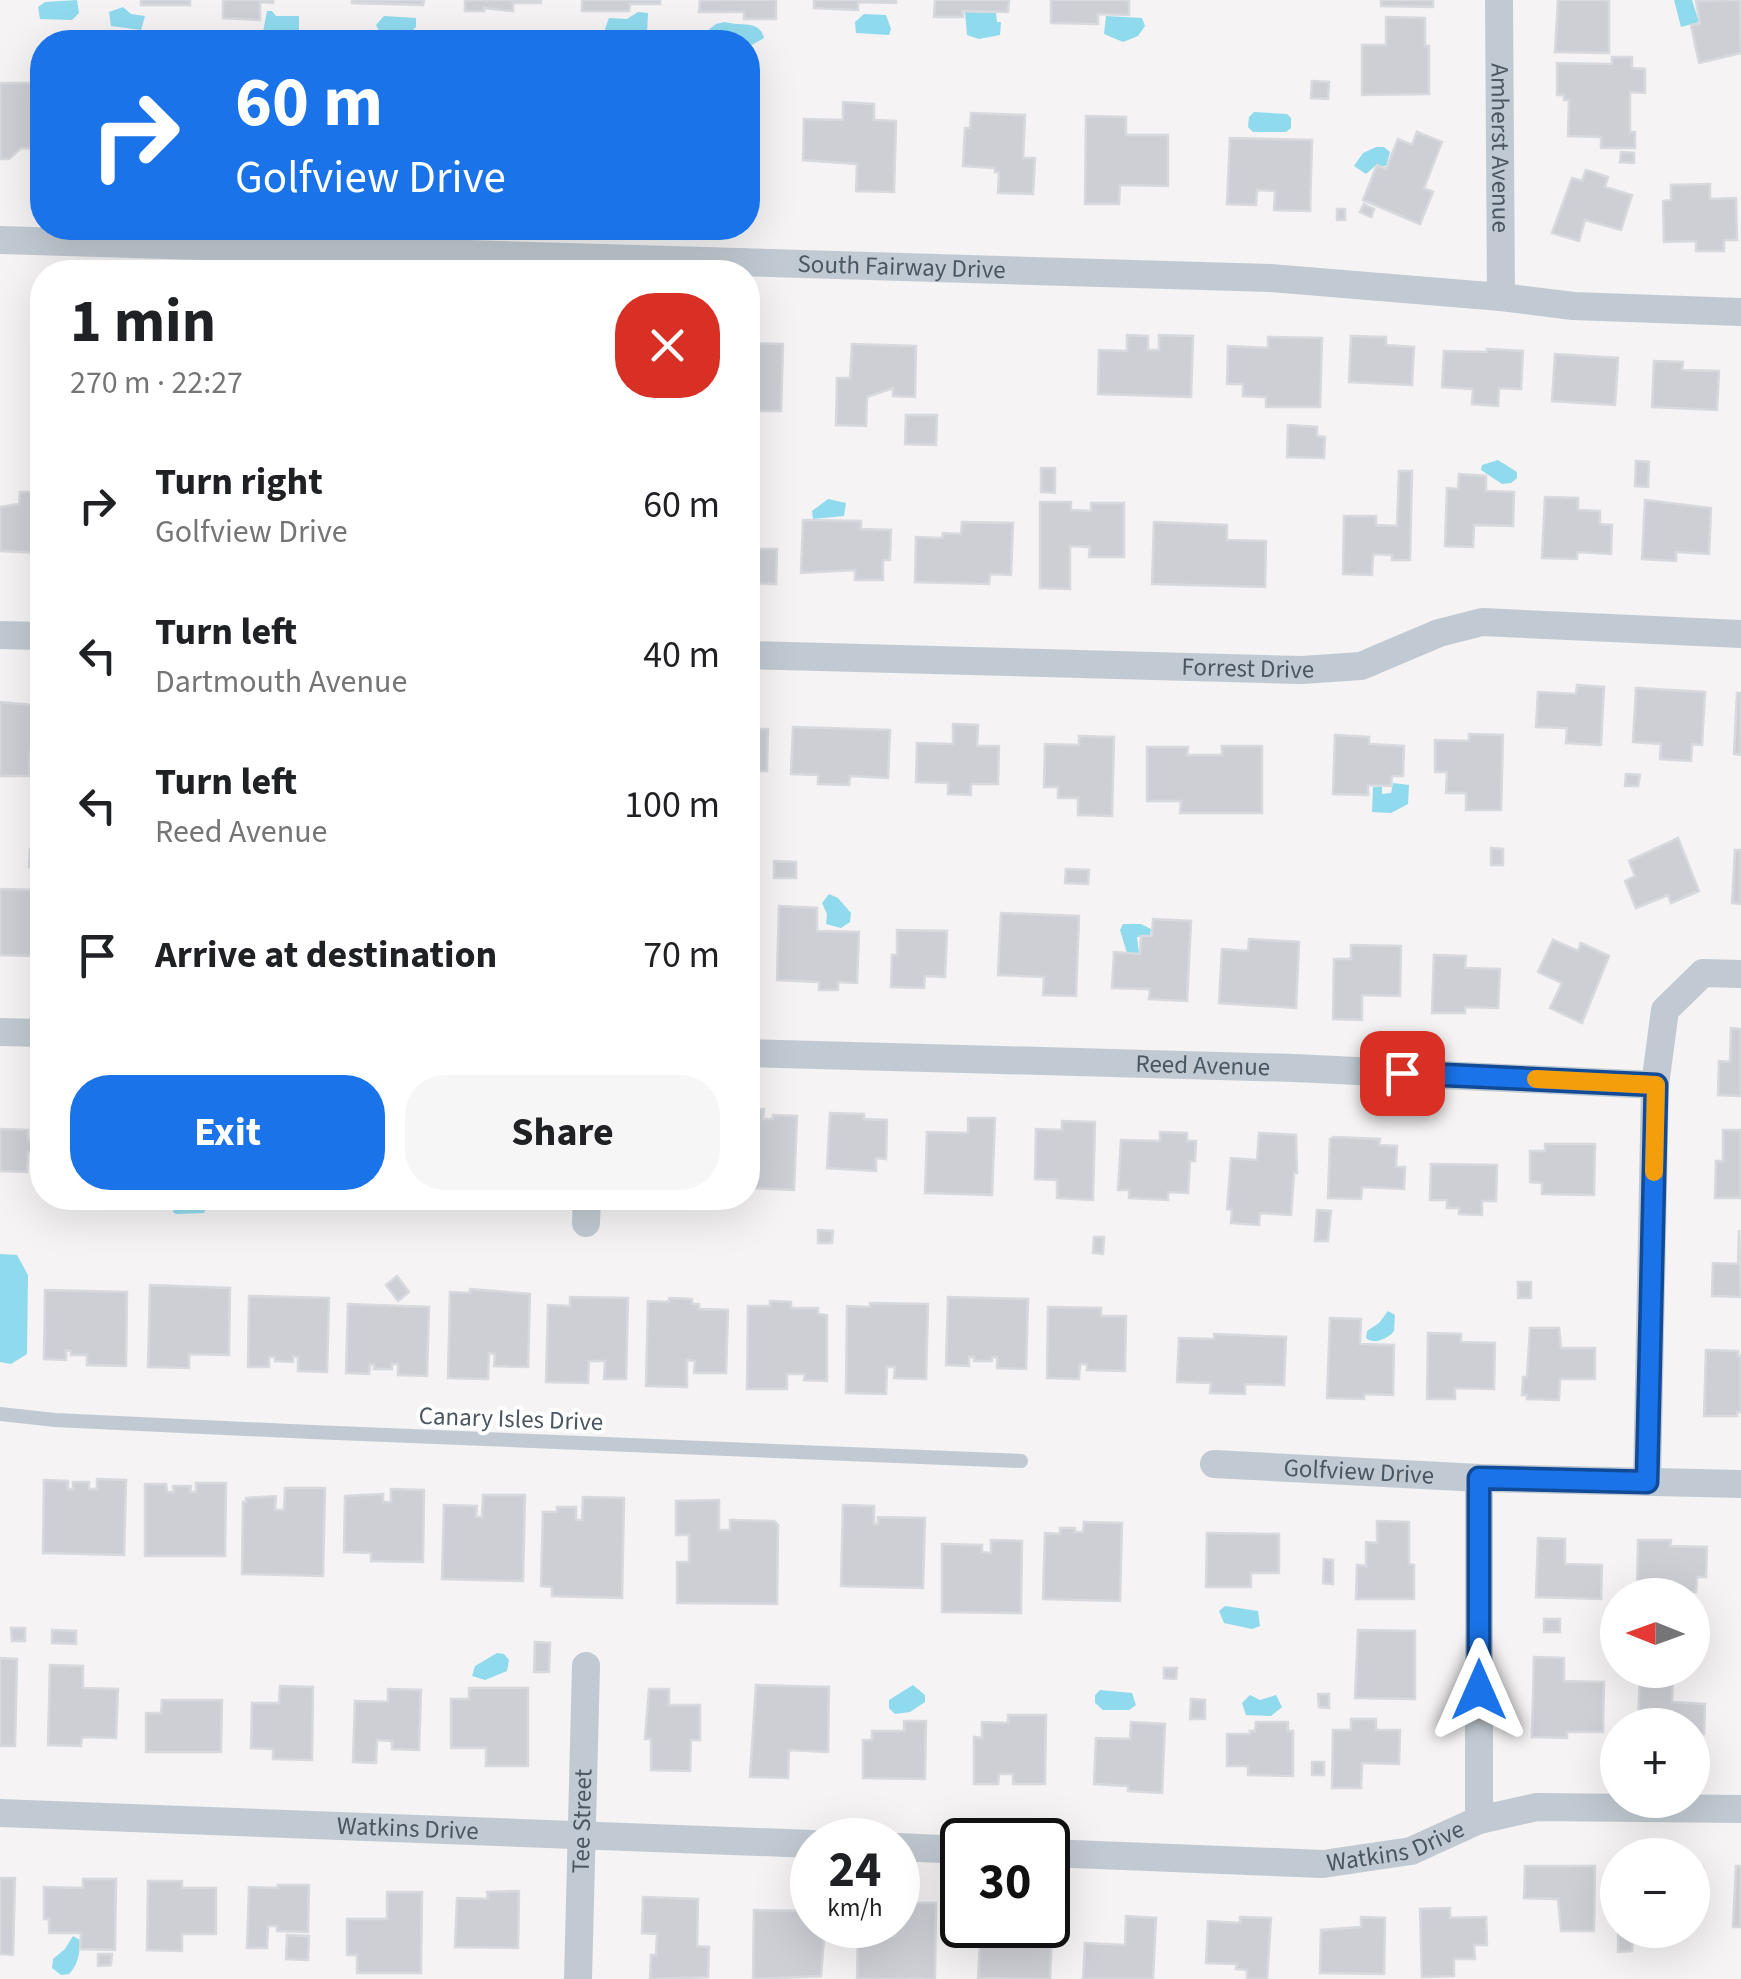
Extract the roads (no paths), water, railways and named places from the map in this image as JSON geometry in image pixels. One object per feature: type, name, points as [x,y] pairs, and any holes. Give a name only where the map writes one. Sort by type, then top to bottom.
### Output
[{"type":"street","name":"Amherst Avenue","points":[[1498,0],[1501,297]]},
{"type":"street","name":"South Fairway Drive","points":[[0,240],[668,260]]},
{"type":"street","name":"South Fairway Drive","points":[[760,263],[1270,278],[1573,306],[1741,312]]},
{"type":"street","name":"Forrest Drive","points":[[760,655],[1302,670],[1361,666],[1439,633],[1482,622],[1741,634]]},
{"type":"street","points":[[0,635],[30,636]]},
{"type":"street","points":[[1647,1482],[1656,1085],[1665,1010],[1704,973],[1741,974]]},
{"type":"street","points":[[0,1032],[30,1033]]},
{"type":"street","name":"Reed Avenue","points":[[760,1053],[1294,1068],[1656,1085]]},
{"type":"street","name":"Golfview Drive","points":[[1214,1464],[1479,1478],[1741,1484]]},
{"type":"street","points":[[1479,1478],[1479,1820]]},
{"type":"street","name":"Tee Street","points":[[578,1979],[586,1666]]},
{"type":"street","name":"Watkins Drive","points":[[1070,1854],[1324,1864],[1411,1852],[1479,1820],[1537,1808],[1741,1809]]},
{"type":"street","name":"Watkins Drive","points":[[0,1813],[790,1843]]},
{"type":"lane","name":"Canary Isles Drive","points":[[0,1414],[55,1420],[1021,1462]]},
{"type":"water","points":[[77,0],[79,13],[72,20],[40,19],[38,7],[45,2]]},
{"type":"water","points":[[1674,0],[1692,0],[1699,22],[1681,27]]},
{"type":"water","points":[[123,7],[131,14],[145,16],[141,30],[111,26],[109,12]]},
{"type":"water","points":[[267,11],[276,16],[299,16],[299,30],[263,30]]},
{"type":"water","points":[[638,12],[648,13],[647,30],[605,29],[609,18],[627,19]]},
{"type":"water","points":[[965,12],[996,13],[997,22],[1001,22],[1000,35],[979,39],[967,35]]},
{"type":"water","points":[[864,14],[886,15],[889,35],[856,33],[855,22]]},
{"type":"water","points":[[384,16],[416,18],[413,30],[379,30],[376,25]]},
{"type":"water","points":[[1106,16],[1142,18],[1145,26],[1138,36],[1123,42],[1104,34]]},
{"type":"water","points":[[725,22],[760,30],[708,30]]},
{"type":"water","points":[[1254,112],[1287,114],[1291,128],[1286,132],[1253,132],[1248,127]]},
{"type":"water","points":[[1376,147],[1390,152],[1386,166],[1375,166],[1366,174],[1354,166],[1363,153]]},
{"type":"water","points":[[1498,460],[1517,472],[1511,483],[1502,484],[1481,470],[1482,465]]},
{"type":"water","points":[[828,499],[846,503],[844,516],[813,519],[812,511]]},
{"type":"water","points":[[1393,783],[1409,785],[1408,804],[1391,813],[1372,812],[1373,787],[1382,787],[1382,794],[1391,793]]},
{"type":"water","points":[[829,894],[851,913],[850,922],[841,928],[826,924],[822,903]]},
{"type":"water","points":[[1123,924],[1141,924],[1151,929],[1150,935],[1137,937],[1139,953],[1127,953],[1120,930]]},
{"type":"water","points":[[173,1210],[205,1210],[204,1213]]},
{"type":"water","points":[[0,1254],[17,1255],[28,1275],[27,1354],[11,1364],[0,1362]]},
{"type":"water","points":[[1388,1311],[1395,1315],[1394,1331],[1381,1340],[1366,1338],[1367,1331]]},
{"type":"water","points":[[1225,1606],[1258,1611],[1260,1626],[1252,1629],[1224,1623],[1219,1611]]},
{"type":"water","points":[[497,1653],[509,1660],[507,1671],[485,1680],[472,1676],[475,1666]]},
{"type":"water","points":[[913,1685],[925,1695],[925,1702],[910,1712],[895,1714],[889,1708],[889,1700]]},
{"type":"water","points":[[1100,1690],[1132,1693],[1136,1705],[1129,1710],[1103,1710],[1095,1703]]},
{"type":"water","points":[[1250,1695],[1260,1700],[1276,1695],[1282,1707],[1271,1716],[1246,1715],[1242,1703]]},
{"type":"water","points":[[73,1936],[80,1940],[78,1959],[69,1974],[61,1975],[52,1968],[53,1959]]}]
